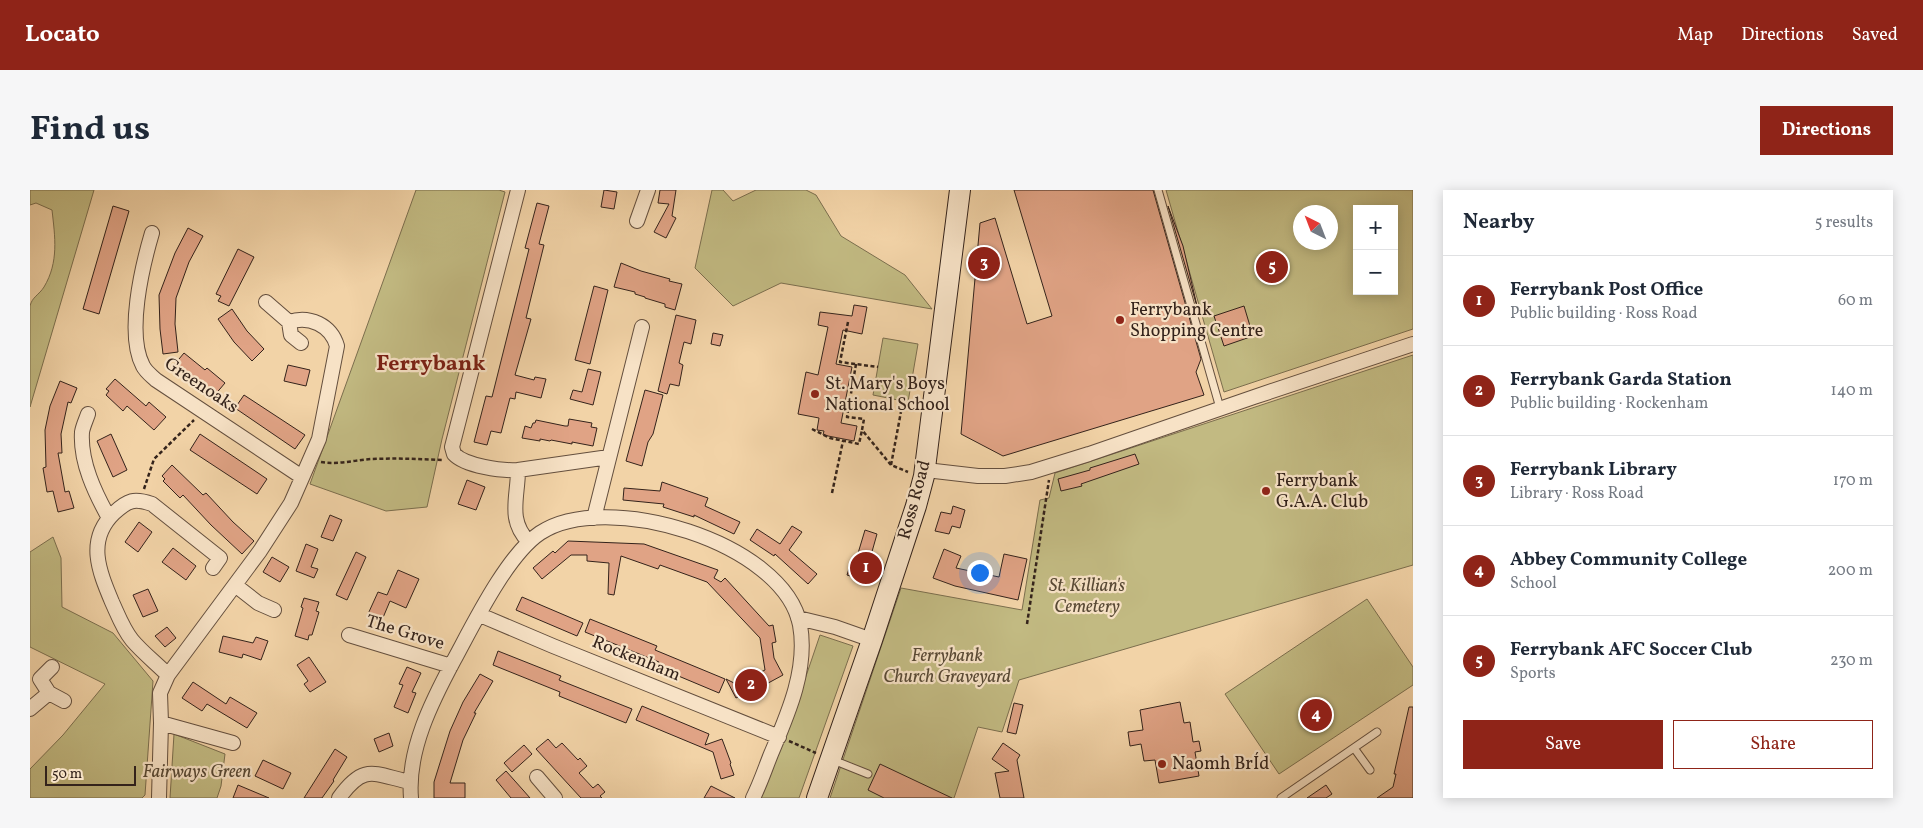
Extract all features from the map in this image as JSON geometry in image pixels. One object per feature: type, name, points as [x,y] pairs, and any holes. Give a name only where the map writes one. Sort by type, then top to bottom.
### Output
[{"type":"main road","name":"Ross Road","points":[[817,798],[914,515],[925,473],[960,190]]},
{"type":"street","points":[[518,190],[453,443],[454,454],[464,461],[500,470],[518,470],[609,457]]},
{"type":"street","points":[[637,221],[648,190]]},
{"type":"street","name":"Greenoaks","points":[[152,233],[138,295],[136,323],[138,355],[144,368],[156,380],[302,477]]},
{"type":"street","points":[[266,302],[289,322],[290,335],[301,343]]},
{"type":"street","points":[[159,798],[160,693],[168,675],[235,585],[291,503],[319,439],[337,346],[334,336],[324,327],[299,318],[289,322]]},
{"type":"street","points":[[594,518],[642,328]]},
{"type":"street","points":[[925,473],[990,477],[1019,474],[1051,466],[1413,344]]},
{"type":"street","points":[[88,414],[82,430],[82,448],[97,496],[109,518]]},
{"type":"street","points":[[518,470],[515,502],[516,520],[519,530],[528,542]]},
{"type":"street","points":[[168,675],[131,639],[121,622],[102,579],[96,552],[99,536],[109,518],[130,501],[140,500],[152,504],[220,558],[213,568]]},
{"type":"street","points":[[411,798],[410,782],[413,762],[420,735],[434,700],[451,666],[509,566],[528,542],[553,525],[594,518],[626,517],[657,522],[690,532],[724,546],[752,562],[775,580],[787,595],[798,618],[801,635],[800,668],[793,698],[753,798]]},
{"type":"street","points":[[235,585],[258,603],[274,610]]},
{"type":"street","name":"Rockenham","points":[[480,615],[778,737]]},
{"type":"street","points":[[798,618],[825,624],[872,640]]},
{"type":"street","name":"The Grove","points":[[349,635],[451,666]]},
{"type":"street","points":[[52,667],[40,679],[49,693],[64,701]]},
{"type":"street","points":[[30,709],[49,693]]},
{"type":"street","points":[[161,723],[233,743]]},
{"type":"street","points":[[339,798],[351,783],[362,775],[373,774],[410,782]]},
{"type":"street","points":[[537,777],[555,798]]},
{"type":"lane","points":[[1158,190],[1220,408]]},
{"type":"lane","points":[[1281,798],[1291,795],[1377,732]]},
{"type":"lane","points":[[1354,748],[1370,770]]},
{"type":"lane","points":[[830,759],[868,774]]},
{"type":"path","points":[[848,322],[840,362],[878,368]]},
{"type":"path","points":[[812,429],[830,438],[859,444],[864,419],[847,417],[856,364]]},
{"type":"path","points":[[891,464],[903,401]]},
{"type":"path","points":[[140,500],[154,459],[204,411]]},
{"type":"path","points":[[862,430],[891,464],[905,471],[925,473]]},
{"type":"path","points":[[832,493],[842,441]]},
{"type":"path","points":[[310,458],[336,464],[391,458],[445,460],[454,454]]},
{"type":"path","points":[[1027,624],[1051,466]]},
{"type":"path","points":[[778,737],[830,759]]},
{"type":"green space","points":[[30,190],[94,190],[30,407],[30,306],[32,300],[44,287],[49,278],[55,249],[52,210],[36,203],[30,205]]},
{"type":"green space","points":[[416,190],[499,190],[505,192],[442,439],[427,507],[386,511],[310,484]]},
{"type":"green space","points":[[712,190],[723,190],[733,201],[756,190],[806,190],[816,195],[841,236],[905,275],[932,309],[781,283],[733,306],[695,268]]},
{"type":"green space","points":[[1166,190],[1413,190],[1413,329],[1224,392]]},
{"type":"green space","points":[[883,338],[918,344],[908,402],[873,395]]},
{"type":"green space","points":[[1413,355],[1413,565],[1019,680],[1002,732],[978,727],[954,798],[830,798],[901,588],[1022,610],[1040,500],[1049,498],[1055,473]]},
{"type":"green space","name":"Fairways Green","points":[[53,537],[61,558],[62,607],[113,633],[153,681],[145,795],[142,798],[30,798],[30,769],[63,735],[105,684],[30,647],[30,552]]},
{"type":"green space","points":[[1367,599],[1413,667],[1413,685],[1279,774],[1225,694]]},
{"type":"green space","points":[[820,635],[853,646],[799,798],[761,798],[787,732]]},
{"type":"green space","name":"Fairways Green","points":[[174,734],[225,754],[221,786],[217,798],[170,798]]},
{"type":"building","points":[[604,190],[617,192],[614,209],[601,207]]},
{"type":"building","points":[[660,190],[676,190],[672,216],[676,218],[666,238],[654,232],[669,204],[658,203]]},
{"type":"building","name":"Ferrybank Shopping Centre","points":[[1014,190],[1153,190],[1201,359],[1196,372],[1204,395],[1003,456],[961,434],[980,223],[995,218],[1027,324],[1052,316]]},
{"type":"building","points":[[537,203],[549,206],[539,244],[544,245],[526,318],[531,319],[515,375],[534,380],[535,377],[546,379],[541,398],[516,392],[515,399],[510,398],[501,433],[491,431],[487,445],[474,442],[486,396],[492,397],[529,249],[525,248]]},
{"type":"building","points":[[113,206],[129,211],[99,314],[83,309]]},
{"type":"building","points":[[1168,206],[1183,246],[1198,310]]},
{"type":"building","points":[[188,228],[203,236],[189,262],[176,298],[175,324],[178,352],[163,354],[159,295],[175,253]]},
{"type":"building","points":[[238,249],[254,257],[229,306],[218,301],[221,296],[216,294]]},
{"type":"building","points":[[621,263],[682,284],[675,310],[665,307],[665,304],[635,294],[635,292],[614,287]]},
{"type":"building","points":[[594,286],[608,290],[590,364],[575,360]]},
{"type":"building","points":[[854,305],[867,307],[862,334],[843,330],[836,364],[852,367],[841,423],[857,426],[854,441],[823,435],[824,431],[817,430],[819,418],[798,414],[806,372],[818,375],[828,327],[818,325],[820,312],[852,316]]},
{"type":"building","points":[[1244,306],[1253,336],[1224,346],[1214,316]]},
{"type":"building","points":[[232,309],[247,331],[264,349],[252,361],[234,342],[218,319]]},
{"type":"building","points":[[676,315],[696,320],[691,344],[684,342],[679,363],[683,365],[679,386],[670,384],[667,394],[658,391]]},
{"type":"building","points":[[713,333],[723,335],[720,346],[711,344]]},
{"type":"building","points":[[184,353],[225,383],[214,396],[174,365]]},
{"type":"building","points":[[288,365],[310,370],[306,386],[284,381]]},
{"type":"building","points":[[588,369],[601,372],[593,405],[570,399],[573,390],[582,392]]},
{"type":"building","points":[[115,379],[146,406],[149,402],[166,417],[154,430],[127,406],[123,411],[106,395],[109,391],[106,389]]},
{"type":"building","points":[[60,381],[77,388],[71,403],[68,402],[61,434],[62,453],[58,453],[65,492],[69,491],[74,508],[58,512],[53,491],[47,492],[43,468],[46,467],[45,430],[50,406]]},
{"type":"building","points":[[645,390],[663,395],[642,466],[626,461]]},
{"type":"building","points":[[244,395],[305,435],[295,449],[235,408]]},
{"type":"building","points":[[569,419],[592,423],[591,427],[597,428],[593,446],[572,442],[572,444],[522,438],[525,426],[531,428],[536,420],[568,426]]},
{"type":"building","points":[[111,434],[127,470],[113,477],[97,441]]},
{"type":"building","points":[[200,434],[267,479],[257,494],[190,450]]},
{"type":"building","points":[[1135,454],[1139,464],[1081,484],[1082,486],[1061,491],[1058,479]]},
{"type":"building","points":[[172,465],[203,495],[206,493],[254,541],[242,554],[183,495],[180,498],[163,481],[165,479],[162,476]]},
{"type":"building","points":[[467,480],[485,487],[476,510],[458,504]]},
{"type":"building","points":[[662,482],[708,498],[705,506],[740,522],[734,534],[694,515],[694,517],[663,507],[664,504],[623,500],[624,488],[660,491]]},
{"type":"building","points":[[953,506],[965,510],[960,528],[952,526],[949,534],[935,531],[941,512],[951,514]]},
{"type":"building","points":[[330,515],[342,520],[333,541],[321,537]]},
{"type":"building","points":[[139,522],[152,532],[138,552],[125,542]]},
{"type":"building","points":[[792,526],[802,532],[789,550],[817,574],[808,584],[775,554],[774,556],[750,540],[757,529],[780,544]]},
{"type":"building","points":[[865,530],[877,534],[864,580],[847,575],[852,559],[856,560]]},
{"type":"building","points":[[568,541],[644,544],[718,570],[714,578],[721,582],[725,578],[769,626],[773,625],[776,642],[772,643],[774,658],[783,675],[748,694],[747,692],[736,698],[726,679],[736,684],[765,670],[760,638],[707,582],[660,565],[658,569],[621,556],[614,595],[608,594],[609,563],[587,561],[587,555],[571,555],[542,579],[533,568],[553,551],[555,553]]},
{"type":"building","points":[[306,544],[318,549],[311,567],[318,569],[314,578],[296,571]]},
{"type":"building","points":[[173,548],[196,566],[186,580],[162,562]]},
{"type":"building","points":[[944,549],[961,556],[956,568],[999,577],[1004,554],[1027,559],[1018,600],[955,586],[933,578]]},
{"type":"building","points":[[356,552],[366,557],[347,600],[336,595]]},
{"type":"building","points":[[272,557],[289,567],[280,582],[263,572]]},
{"type":"building","points":[[398,570],[419,579],[406,608],[390,601],[382,620],[368,614],[378,592],[387,595]]},
{"type":"building","points":[[148,589],[158,611],[143,617],[133,595]]},
{"type":"building","points":[[522,597],[583,623],[577,636],[516,610]]},
{"type":"building","points":[[304,598],[319,602],[316,611],[319,612],[312,635],[309,635],[308,640],[295,636]]},
{"type":"building","points":[[590,619],[657,646],[655,650],[725,679],[719,693],[657,667],[659,662],[585,632]]},
{"type":"building","points":[[167,627],[176,638],[165,647],[155,636]]},
{"type":"building","points":[[223,636],[253,643],[256,637],[268,641],[261,660],[243,654],[242,658],[219,652]]},
{"type":"building","points":[[498,651],[561,676],[559,680],[632,709],[626,723],[559,696],[560,692],[493,665]]},
{"type":"building","points":[[309,657],[326,682],[310,692],[304,684],[308,681],[297,665]]},
{"type":"building","points":[[407,667],[421,673],[412,692],[416,693],[408,713],[394,707],[403,685],[399,684]]},
{"type":"building","points":[[480,674],[493,681],[474,713],[476,713],[463,740],[450,783],[465,783],[465,798],[434,798],[434,782],[450,731],[463,702]]},
{"type":"building","points":[[193,682],[226,704],[230,697],[257,713],[247,728],[207,704],[202,711],[182,698]]},
{"type":"building","points":[[1180,702],[1184,723],[1190,722],[1193,742],[1199,741],[1201,751],[1195,752],[1199,776],[1159,783],[1155,760],[1144,761],[1141,744],[1130,746],[1128,732],[1143,730],[1140,710]]},
{"type":"building","points":[[1014,703],[1023,705],[1016,734],[1007,732]]},
{"type":"building","points":[[642,706],[709,734],[705,745],[722,739],[734,775],[721,779],[713,752],[636,720]]},
{"type":"building","points":[[1409,707],[1413,707],[1413,798],[1377,798],[1393,787],[1396,774],[1394,774]]},
{"type":"building","points":[[389,733],[393,746],[379,752],[374,739]]},
{"type":"building","points":[[548,739],[556,748],[562,743],[578,760],[580,758],[587,766],[579,773],[593,788],[598,784],[605,792],[600,796],[602,798],[581,798],[536,749]]},
{"type":"building","points":[[1003,743],[1020,755],[1017,760],[1024,798],[1000,798],[995,773],[1009,771],[992,759]]},
{"type":"building","points":[[524,745],[532,754],[512,772],[504,763]]},
{"type":"building","points":[[335,749],[347,757],[334,781],[322,798],[304,798]]},
{"type":"building","points":[[263,760],[291,773],[283,789],[255,776]]},
{"type":"building","points":[[880,764],[952,798],[884,798],[868,790]]},
{"type":"building","points":[[506,771],[530,798],[511,798],[496,780]]},
{"type":"building","points":[[238,785],[269,798],[233,798]]},
{"type":"building","points":[[1326,785],[1332,794],[1326,798],[1307,798]]},
{"type":"building","points":[[711,786],[735,798],[704,798]]},
{"type":"place","name":"Ferrybank Library","points":[[984,263]]},
{"type":"place","name":"Ferrybank AFC Soccer Club","points":[[1272,267]]},
{"type":"place","name":"Ferrybank Shopping Centre","points":[[1120,320]]},
{"type":"place","name":"St. Mary's Boys National School","points":[[815,394]]},
{"type":"place","name":"Ferrybank G.A.A. Club","points":[[1266,491]]},
{"type":"place","name":"Ferrybank Post Office","points":[[866,568]]},
{"type":"place","name":"Ferrybank Garda Station","points":[[751,685]]},
{"type":"place","name":"Abbey Community College","points":[[1316,715]]},
{"type":"place","name":"Naomh BrÍd","points":[[1162,764]]},
{"type":"district","name":"Ferrybank","points":[[431,364]]},
{"type":"park label","name":"St. Killian's Cemetery","points":[[1087,596]]},
{"type":"park label","name":"Ferrybank Church Graveyard","points":[[947,666]]}]
